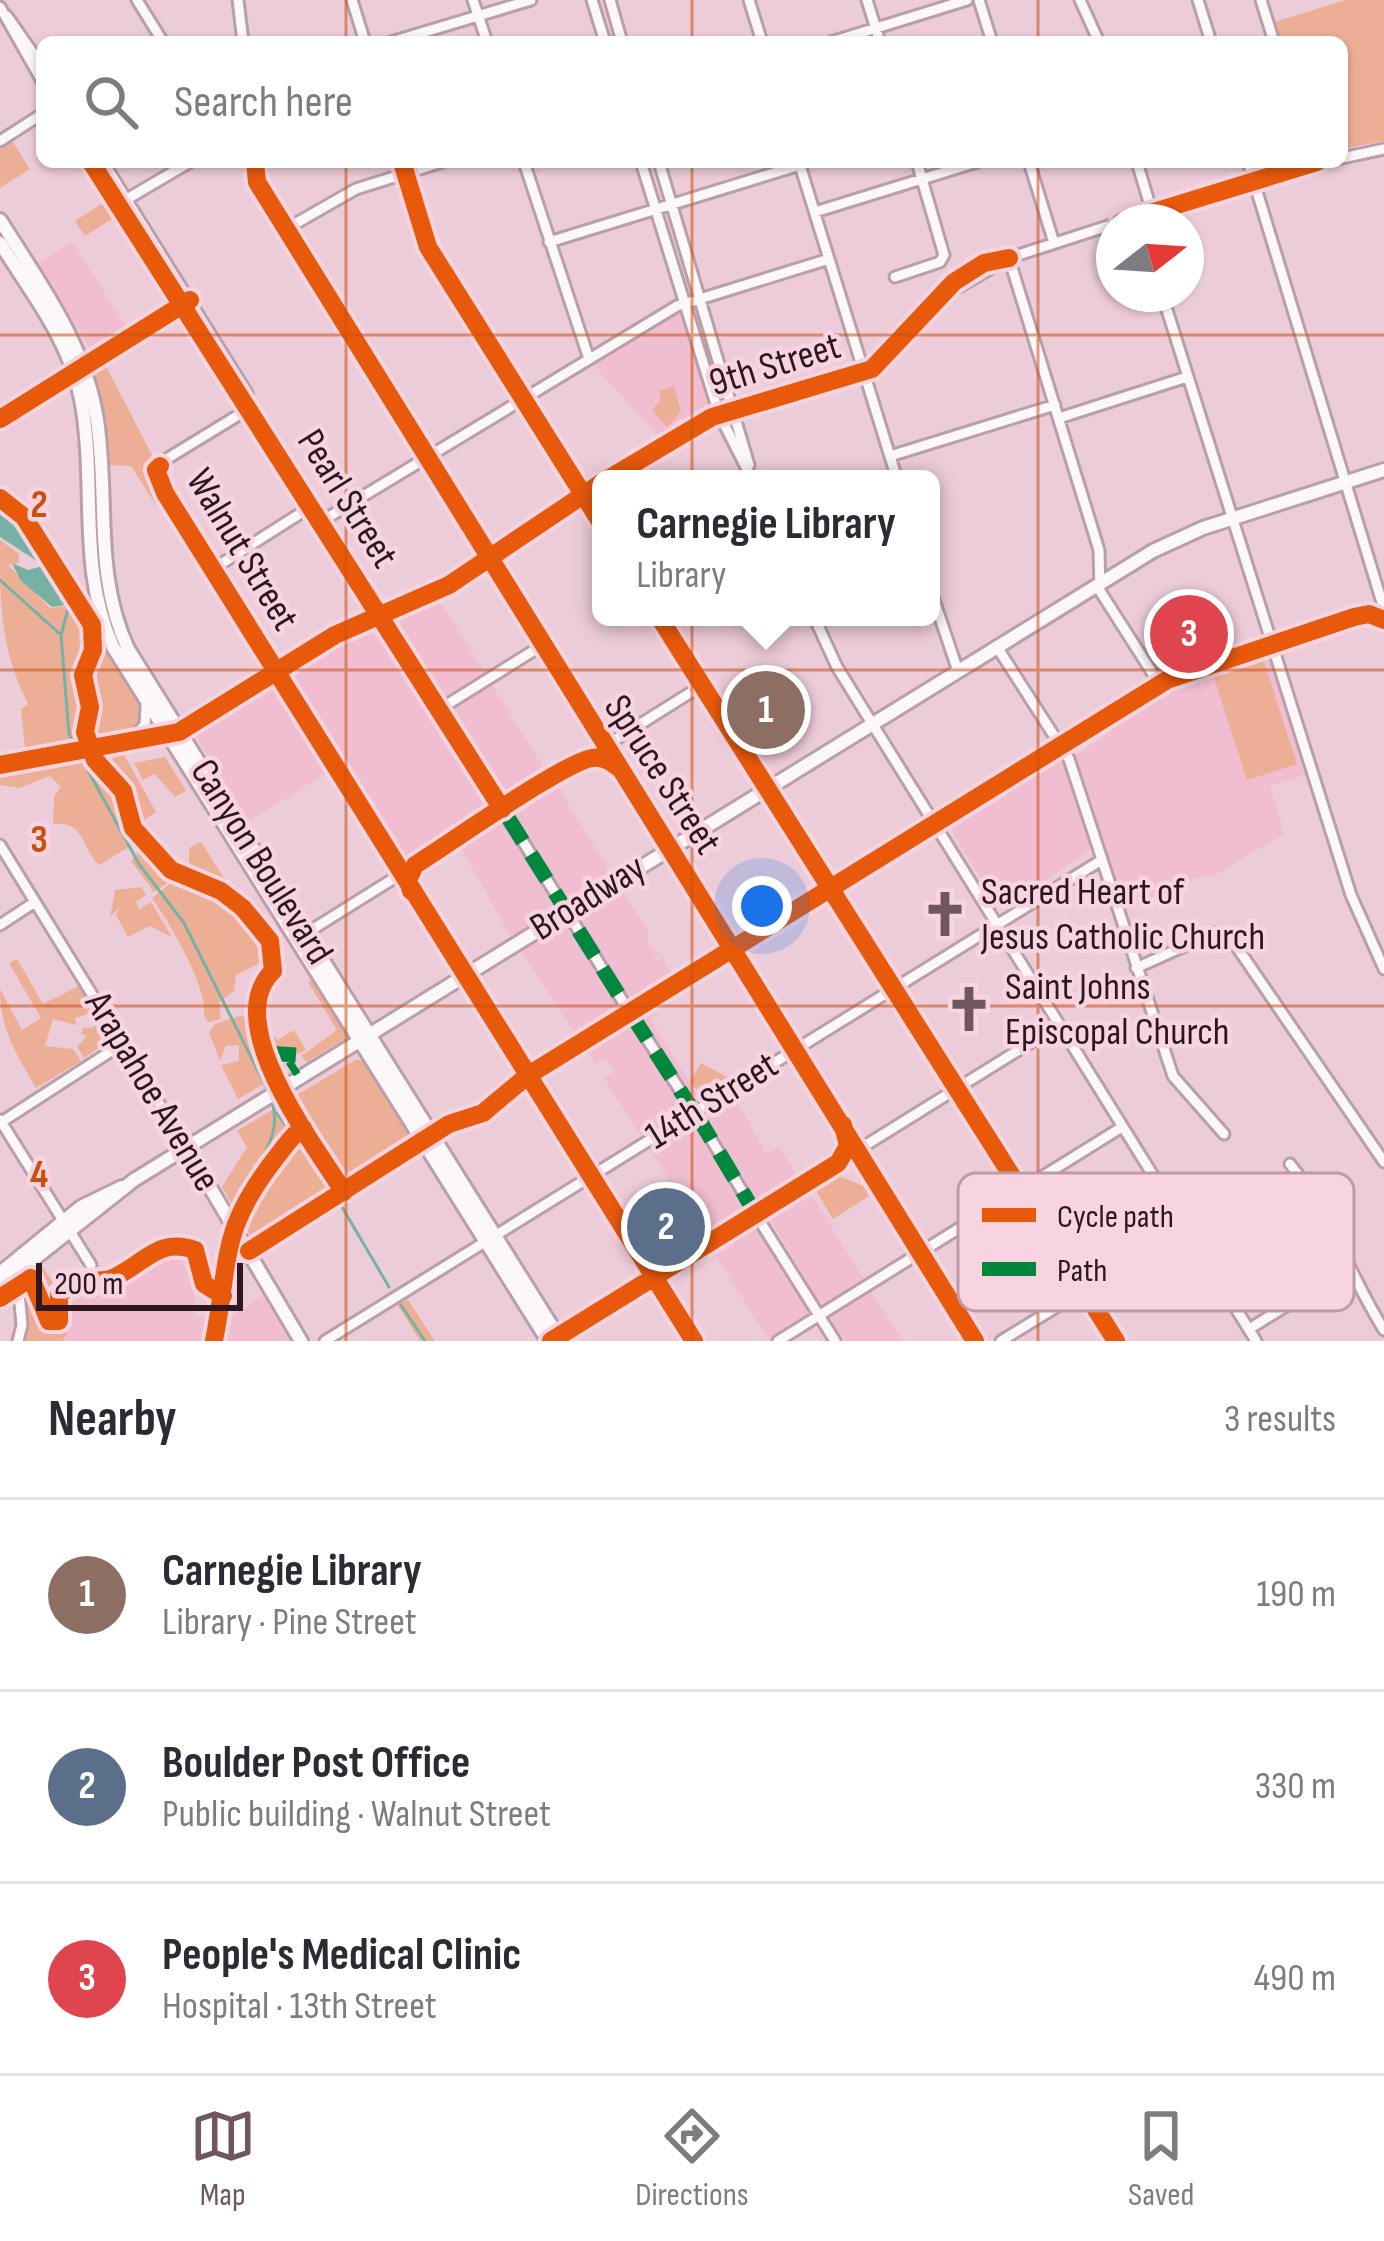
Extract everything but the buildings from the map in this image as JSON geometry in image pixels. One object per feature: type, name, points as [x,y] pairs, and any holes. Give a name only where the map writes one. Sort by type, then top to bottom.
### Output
[{"type":"main road","name":"Canyon Boulevard","points":[[0,220],[62,319],[80,370],[99,438],[107,592],[128,649],[173,734],[554,1340]]},
{"type":"main road","name":"Canyon Boulevard","points":[[0,243],[80,370],[92,583],[113,647],[305,934],[365,1038]]},
{"type":"main road","name":"Broadway","points":[[0,1273],[123,1187],[1170,541],[1384,470]]},
{"type":"main road","name":"Arapahoe Avenue","points":[[186,1148],[301,1341]]},
{"type":"main road","name":"Broadway","points":[[0,1286],[65,1224]]},
{"type":"street","points":[[136,0],[158,36]]},
{"type":"street","points":[[238,0],[242,36]]},
{"type":"street","points":[[352,0],[363,36]]},
{"type":"street","points":[[473,0],[485,36]]},
{"type":"street","points":[[412,36],[531,0]]},
{"type":"street","points":[[592,0],[603,36]]},
{"type":"street","points":[[610,0],[620,36]]},
{"type":"street","points":[[749,0],[760,36]]},
{"type":"street","points":[[867,0],[878,36]]},
{"type":"street","points":[[850,36],[967,0]]},
{"type":"street","points":[[979,0],[990,36]]},
{"type":"street","points":[[1080,0],[1096,36]]},
{"type":"street","points":[[1198,0],[1209,36]]},
{"type":"street","points":[[1261,0],[1272,36]]},
{"type":"street","points":[[1,11],[36,58]]},
{"type":"street","points":[[1,11],[36,71]]},
{"type":"street","points":[[0,140],[36,117]]},
{"type":"street","points":[[1348,157],[1384,149]]},
{"type":"street","name":"Pearl Street","points":[[96,168],[186,303],[754,1210]]},
{"type":"street","name":"Pearl Street","points":[[106,168],[122,202]]},
{"type":"street","points":[[122,202],[180,168]]},
{"type":"street","name":"Spruce Street","points":[[256,168],[257,182],[487,558],[975,1341]]},
{"type":"street","points":[[286,229],[404,168],[428,248],[592,509]]},
{"type":"street","points":[[526,168],[589,359]]},
{"type":"street","points":[[643,168],[719,414],[748,470]]},
{"type":"street","points":[[661,168],[750,470]]},
{"type":"street","points":[[549,242],[785,168]]},
{"type":"street","points":[[802,168],[894,470]]},
{"type":"street","points":[[895,277],[940,262],[944,255],[918,168]]},
{"type":"street","points":[[815,212],[958,168]]},
{"type":"street","points":[[1031,168],[1054,243]]},
{"type":"street","points":[[1138,168],[1149,204]]},
{"type":"street","points":[[1250,168],[1384,609]]},
{"type":"street","name":"9th Street","points":[[1176,204],[1294,168]]},
{"type":"street","name":"9th Street","points":[[623,470],[719,414],[864,373],[945,294],[1009,258],[1096,230]]},
{"type":"street","points":[[1009,258],[1099,550],[1100,585],[1160,685]]},
{"type":"street","points":[[322,521],[685,304],[830,259]]},
{"type":"street","points":[[0,419],[186,303]]},
{"type":"street","points":[[1167,312],[1352,895],[1384,969]]},
{"type":"street","points":[[1058,418],[1187,377]]},
{"type":"street","points":[[890,456],[1054,405]]},
{"type":"street","name":"Walnut Street","points":[[250,408],[160,466],[156,470],[165,493],[694,1341]]},
{"type":"street","name":"9th Street","points":[[0,765],[173,734],[334,635],[448,585],[592,488]]},
{"type":"street","points":[[213,569],[312,506]]},
{"type":"street","points":[[249,1251],[427,1139],[482,1114],[527,1076],[1160,685],[1360,615],[1375,605],[1378,589]]},
{"type":"street","points":[[1360,615],[1384,620]]},
{"type":"street","points":[[940,618],[958,671]]},
{"type":"street","points":[[664,626],[1011,1173]]},
{"type":"street","points":[[819,626],[872,724],[1151,1173]]},
{"type":"street","points":[[440,709],[541,646]]},
{"type":"street","points":[[997,647],[1070,759],[1173,1076],[1224,1134]]},
{"type":"street","points":[[305,934],[701,686]]},
{"type":"street","points":[[126,743],[145,725],[146,700]]},
{"type":"street","points":[[580,762],[601,758],[619,768]]},
{"type":"street","name":"Arapahoe Avenue","points":[[0,844],[186,1148]]},
{"type":"street","name":"14th Street","points":[[325,1341],[1100,861]]},
{"type":"street","points":[[411,891],[408,880],[415,865]]},
{"type":"street","points":[[0,925],[35,902]]},
{"type":"street","points":[[1136,968],[1214,933],[1230,937],[1384,1162]]},
{"type":"street","points":[[554,1340],[675,1266],[754,1210],[859,1151],[1059,1025]]},
{"type":"street","points":[[91,1265],[0,1122],[122,1044]]},
{"type":"street","points":[[838,1163],[848,1146],[844,1125]]},
{"type":"street","points":[[1047,1173],[1122,1127]]},
{"type":"street","points":[[1291,1164],[1297,1173]]},
{"type":"street","points":[[754,1210],[835,1341]]},
{"type":"street","points":[[778,1341],[958,1228]]},
{"type":"street","points":[[640,1255],[654,1266],[675,1266]]},
{"type":"street","points":[[17,1271],[19,1338]]},
{"type":"street","points":[[1354,1282],[1384,1330]]},
{"type":"street","points":[[1001,1341],[1050,1311]]},
{"type":"street","points":[[1097,1311],[1115,1341]]},
{"type":"street","points":[[1238,1311],[1256,1341]]},
{"type":"street","points":[[1249,1329],[1278,1311]]},
{"type":"shaded area","points":[[1345,0],[1384,0],[1384,141],[1348,148],[1348,36],[1280,36],[1275,22]]},
{"type":"shaded area","points":[[12,141],[30,169],[0,188],[0,149]]},
{"type":"shaded area","points":[[107,200],[117,216],[85,236],[75,221]]},
{"type":"shaded area","points":[[73,242],[128,330],[92,351],[38,263]]},
{"type":"shaded area","points":[[681,309],[712,409],[661,439],[592,363]]},
{"type":"shaded area","points":[[106,366],[153,457],[154,480],[164,499],[156,505],[131,466],[106,465],[96,367]]},
{"type":"shaded area","points":[[674,386],[681,412],[667,427],[652,410],[661,400],[659,391]]},
{"type":"shaded area","points":[[0,511],[21,527],[44,559],[40,563],[0,537]]},
{"type":"shaded area","points":[[0,540],[19,554],[19,563],[8,565],[50,608],[76,605],[98,640],[105,638],[143,708],[145,718],[134,732],[25,749],[21,709],[28,704],[4,625]]},
{"type":"shaded area","points":[[12,563],[28,570],[47,565],[73,604],[52,607],[21,581]]},
{"type":"shaded area","points":[[438,598],[547,773],[405,863],[286,675],[344,637],[388,623]]},
{"type":"shaded area","points":[[1260,653],[1272,660],[1308,774],[1270,786],[1284,834],[1213,876],[1191,879],[1125,912],[1072,758],[1184,680]]},
{"type":"shaded area","points":[[1263,659],[1297,764],[1247,780],[1213,675]]},
{"type":"shaded area","points":[[275,682],[331,770],[248,822],[193,732]]},
{"type":"shaded area","points":[[103,751],[139,841],[99,865],[77,831],[53,824],[54,796],[61,787],[50,776],[19,788],[0,785],[0,771]]},
{"type":"shaded area","points":[[122,751],[156,812],[144,820],[154,836],[149,840],[129,814],[111,753]]},
{"type":"shaded area","points":[[165,757],[186,791],[175,797],[155,774],[143,780],[134,763]]},
{"type":"shaded area","points":[[1062,760],[1091,849],[1001,910],[950,828]]},
{"type":"shaded area","points":[[553,779],[611,874],[572,899],[580,911],[619,887],[648,930],[648,943],[659,953],[651,963],[662,957],[673,976],[577,1036],[509,933],[461,848],[482,826]]},
{"type":"shaded area","points":[[201,842],[227,889],[189,871],[189,848]]},
{"type":"shaded area","points":[[143,848],[173,879],[154,892],[131,861]]},
{"type":"shaded area","points":[[182,874],[248,917],[265,942],[268,959],[236,975],[234,991],[219,1002],[221,1019],[208,1022],[194,973],[152,898]]},
{"type":"shaded area","points":[[141,887],[146,895],[136,902],[139,909],[151,902],[172,937],[150,926],[128,937],[116,915],[120,907],[110,917],[115,890]]},
{"type":"shaded area","points":[[17,959],[43,1004],[81,985],[96,1012],[75,1018],[76,1025],[53,1019],[45,1046],[73,1049],[81,1061],[36,1088],[10,1041],[3,1017],[0,989],[22,1030],[41,1018],[9,963]]},
{"type":"shaded area","points":[[314,977],[346,1030],[344,1039],[307,1062],[301,1056],[337,1030],[308,982]]},
{"type":"shaded area","points":[[656,998],[661,1006],[650,1018],[695,1091],[706,1095],[679,1117],[640,1135],[604,1078],[615,1071],[607,1059],[596,1065],[585,1047]]},
{"type":"shaded area","points":[[243,1015],[272,1079],[238,1099],[221,1065],[239,1061],[239,1045],[226,1046],[220,1060],[209,1033],[215,1024]]},
{"type":"shaded area","points":[[99,1017],[112,1039],[84,1058],[77,1047],[87,1036],[81,1034],[83,1028],[93,1028]]},
{"type":"shaded area","points":[[294,1030],[306,1050],[298,1054],[267,1048],[263,1038],[273,1035],[278,1040]]},
{"type":"shaded area","points":[[357,1059],[364,1062],[413,1139],[254,1242],[222,1187],[247,1147],[237,1131]]},
{"type":"shaded area","points":[[701,1063],[727,1077],[700,1093],[690,1082]]},
{"type":"shaded area","points":[[734,1095],[766,1154],[779,1147],[799,1178],[705,1236],[697,1221],[705,1208],[702,1202],[685,1206],[649,1148]]},
{"type":"shaded area","points":[[839,1176],[863,1186],[869,1196],[833,1219],[816,1191]]},
{"type":"shaded area","points":[[808,1190],[864,1279],[828,1304],[818,1302],[768,1216],[773,1207]]},
{"type":"shaded area","points":[[750,1224],[757,1226],[809,1312],[769,1341],[711,1248]]},
{"type":"shaded area","points":[[165,1247],[188,1250],[194,1257],[195,1316],[227,1320],[263,1295],[292,1341],[59,1341],[68,1292],[78,1285],[113,1282]]},
{"type":"shaded area","points":[[40,1264],[55,1284],[84,1267],[95,1279],[77,1283],[62,1295],[68,1331],[63,1341],[23,1341],[24,1276]]},
{"type":"shaded area","points":[[870,1290],[904,1341],[845,1341],[832,1324],[831,1312]]},
{"type":"shaded area","points":[[408,1300],[435,1341],[420,1341],[397,1304]]},
{"type":"waterway","points":[[0,580],[61,635],[69,734],[76,747]]},
{"type":"waterway","points":[[61,635],[68,609]]},
{"type":"waterway","points":[[80,756],[139,864],[184,923],[268,1091]]},
{"type":"waterway","points":[[230,1210],[269,1144],[274,1129],[271,1100]]},
{"type":"waterway","points":[[277,1113],[328,1183]]},
{"type":"waterway","points":[[342,1207],[389,1287]]},
{"type":"waterway","points":[[207,1341],[224,1224]]},
{"type":"waterway","points":[[401,1305],[425,1341]]},
{"type":"marked path","points":[[507,816],[627,1008]]},
{"type":"marked path","points":[[631,1014],[692,1109]]},
{"type":"marked path","points":[[266,1053],[296,1055],[301,1063],[290,1070]]},
{"type":"marked path","points":[[696,1114],[751,1206]]},
{"type":"cycle path","points":[[95,168],[502,809]]},
{"type":"cycle path","points":[[256,168],[257,182],[975,1341]]},
{"type":"cycle path","points":[[404,168],[428,247],[592,509]]},
{"type":"cycle path","points":[[1180,204],[1297,168]]},
{"type":"cycle path","points":[[623,470],[712,417],[872,369],[954,282],[984,263],[1009,258]]},
{"type":"cycle path","points":[[0,419],[190,300]]},
{"type":"cycle path","points":[[160,466],[156,470],[165,493],[694,1341]]},
{"type":"cycle path","points":[[0,765],[179,732],[335,635],[449,585],[592,489]]},
{"type":"cycle path","points":[[0,498],[24,517],[92,625],[93,650],[83,675],[90,707],[85,732],[95,760],[123,791],[133,828],[171,870],[221,891],[243,908],[270,941],[273,971],[260,993],[257,1020],[264,1050],[294,1114],[344,1192]]},
{"type":"cycle path","points":[[249,1251],[449,1124],[483,1113],[527,1076],[1167,680],[1354,617],[1369,614],[1384,620]]},
{"type":"cycle path","points":[[665,626],[1010,1173]]},
{"type":"cycle path","points":[[411,891],[408,880],[415,865],[533,788],[593,758],[619,768]]},
{"type":"cycle path","points":[[551,1341],[838,1163],[848,1146],[843,1125]]},
{"type":"cycle path","points":[[214,1341],[236,1224],[259,1181],[303,1128]]},
{"type":"cycle path","points":[[0,1298],[31,1278],[49,1321],[59,1321],[59,1295],[76,1280],[110,1279],[172,1247],[195,1250],[204,1284],[223,1296]]},
{"type":"cycle path","points":[[1097,1311],[1116,1341]]},
{"type":"place","name":"People's Medical Clinic","points":[[1189,634]]},
{"type":"place","name":"Carnegie Library","points":[[766,710]]},
{"type":"place","name":"Sacred Heart of Jesus Catholic Church","points":[[945,914]]},
{"type":"place","name":"Saint Johns Episcopal Church","points":[[969,1009]]},
{"type":"place","name":"Boulder Post Office","points":[[666,1227]]}]
